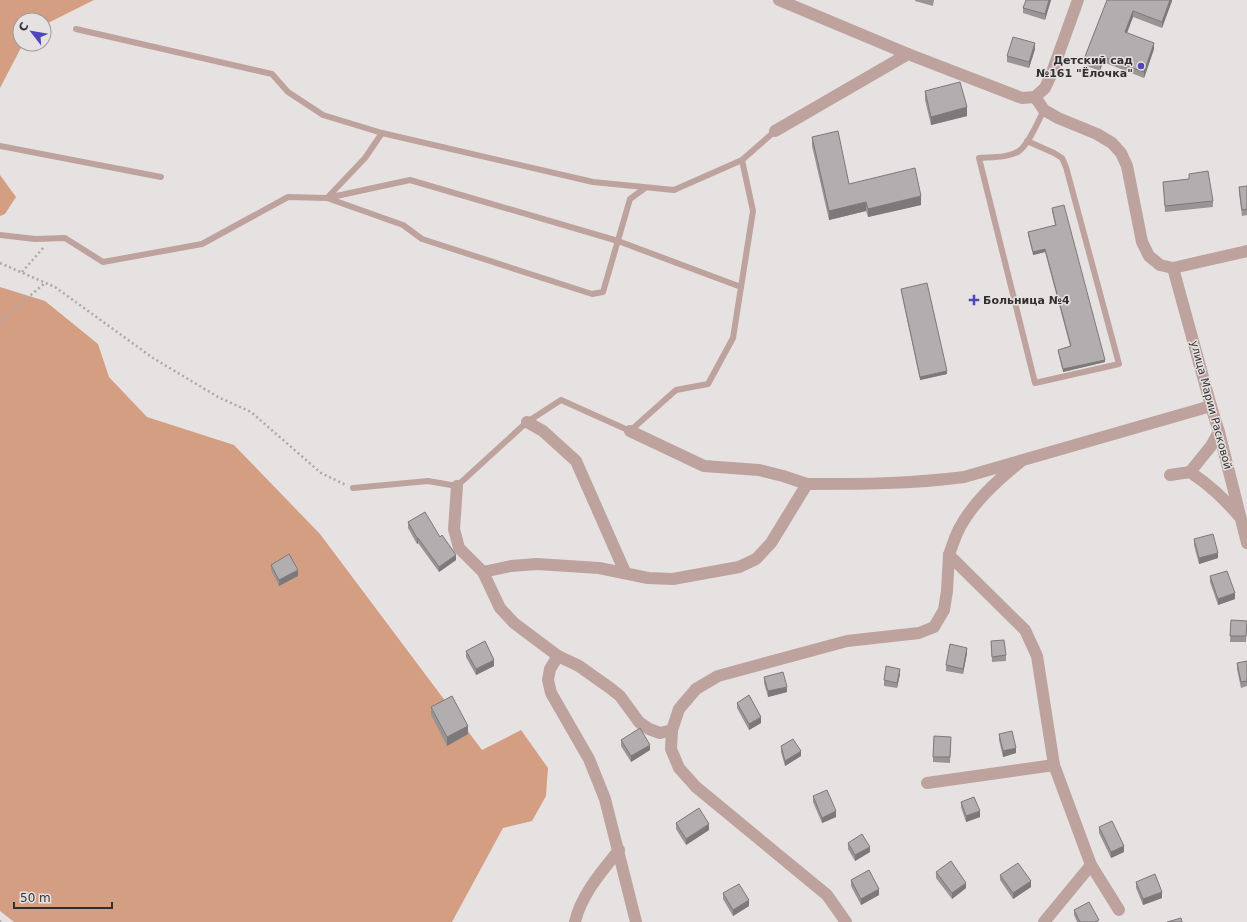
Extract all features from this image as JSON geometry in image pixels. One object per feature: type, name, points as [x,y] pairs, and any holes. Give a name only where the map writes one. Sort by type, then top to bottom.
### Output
[{"type":"street","points":[[778,0],[908,54],[1022,98],[1035,97],[1044,88],[1051,75],[1078,0]]},
{"type":"street","points":[[774,131],[908,54]]},
{"type":"street","points":[[1035,97],[1044,110],[1058,118],[1097,134],[1112,143],[1121,153],[1127,166],[1142,242],[1149,256],[1160,266],[1173,268],[1247,251]]},
{"type":"street","name":"улица Марии Расковой","points":[[1173,268],[1244,518],[1247,543]]},
{"type":"street","points":[[630,431],[704,466],[759,470],[807,484],[879,484],[932,481],[964,477],[1211,406]]},
{"type":"street","points":[[527,422],[543,431],[576,461],[625,572]]},
{"type":"street","points":[[1190,472],[1211,446],[1219,432]]},
{"type":"street","points":[[846,922],[827,895],[696,787],[679,768],[671,749],[672,730],[680,709],[696,689],[718,676],[847,641],[919,632],[934,627],[944,610],[947,591],[949,555],[959,529],[976,503],[998,480],[1025,459]]},
{"type":"street","points":[[1170,475],[1190,472],[1207,483],[1244,518]]},
{"type":"street","points":[[483,572],[512,566],[537,564],[599,568],[625,572],[648,578],[673,579],[739,567],[756,560],[770,543],[807,484]]},
{"type":"street","points":[[457,486],[454,529],[459,548],[483,572],[500,608],[514,623],[558,656],[579,666],[620,696],[639,722],[649,729],[660,733],[672,730]]},
{"type":"street","points":[[949,555],[1025,630],[1037,656],[1054,765],[1091,865],[1120,910]]},
{"type":"street","points":[[558,656],[550,669],[548,680],[551,693],[589,759],[605,799],[636,922]]},
{"type":"street","points":[[927,783],[1054,765]]},
{"type":"street","points":[[575,922],[577,914],[595,879],[618,850]]},
{"type":"street","points":[[1044,922],[1091,865]]},
{"type":"lane","points":[[76,29],[272,74],[288,92],[322,115],[382,134],[593,182],[674,190],[742,160],[774,131]]},
{"type":"lane","points":[[1027,141],[1054,152],[1062,158],[1066,167],[1119,364],[1035,382],[979,158],[1011,154],[1020,150],[1027,141],[1044,110]]},
{"type":"lane","points":[[327,198],[365,158],[382,134]]},
{"type":"lane","points":[[0,146],[161,177]]},
{"type":"lane","points":[[353,488],[428,481],[457,486],[527,422],[561,400],[630,431],[676,390],[708,384],[733,338],[753,211],[742,160]]},
{"type":"lane","points":[[0,235],[35,239],[66,238],[103,262],[202,244],[288,197],[327,198],[410,180],[618,241],[741,287]]},
{"type":"lane","points":[[327,198],[403,225],[422,239],[592,294],[603,292],[630,199],[645,188]]},
{"type":"path","points":[[22,272],[51,239]]},
{"type":"path","points":[[0,263],[55,287],[153,358],[218,397],[251,412],[321,473],[353,488]]},
{"type":"path","points":[[0,321],[45,282]]},
{"type":"shaded area","points":[[0,0],[94,0],[52,21],[52,12],[12,12],[12,52],[19,52],[0,88]]},
{"type":"shaded area","points":[[0,175],[16,197],[5,214],[0,216]]},
{"type":"shaded area","points":[[0,287],[45,301],[98,344],[109,377],[147,417],[234,445],[320,534],[482,750],[521,730],[548,768],[546,796],[532,821],[503,828],[452,922],[14,922],[0,911]]},
{"type":"building","points":[[1026,0],[1049,0],[1045,14],[1023,8]]},
{"type":"building","points":[[1107,0],[1170,0],[1162,22],[1133,11],[1125,32],[1154,43],[1144,72],[1103,57],[1100,65],[1084,59]]},
{"type":"building","points":[[1013,37],[1035,43],[1029,62],[1007,56]]},
{"type":"building","points":[[960,82],[967,107],[931,117],[925,91]]},
{"type":"building","points":[[838,131],[849,184],[915,168],[921,196],[868,209],[866,202],[829,211],[812,137]]},
{"type":"building","points":[[1208,171],[1213,201],[1165,206],[1163,182],[1189,179],[1189,174]]},
{"type":"building","points":[[1247,186],[1247,209],[1242,210],[1239,187]]},
{"type":"building","points":[[1064,205],[1105,360],[1063,369],[1058,350],[1071,346],[1045,249],[1033,252],[1028,232],[1056,225],[1052,208]]},
{"type":"building","points":[[927,283],[947,371],[920,377],[901,289]]},
{"type":"building","points":[[425,512],[440,537],[442,535],[456,555],[439,567],[417,538],[408,522]]},
{"type":"building","points":[[1213,534],[1218,553],[1199,558],[1194,539]]},
{"type":"building","points":[[289,554],[298,570],[279,580],[271,565]]},
{"type":"building","points":[[1227,571],[1235,593],[1218,599],[1210,576]]},
{"type":"building","points":[[1231,620],[1247,621],[1246,636],[1230,636]]},
{"type":"building","points":[[1004,640],[1006,655],[992,657],[991,641]]},
{"type":"building","points":[[485,641],[494,660],[476,669],[466,651]]},
{"type":"building","points":[[950,644],[967,648],[963,669],[946,665]]},
{"type":"building","points":[[1247,661],[1247,681],[1241,682],[1237,663]]},
{"type":"building","points":[[886,666],[900,669],[897,683],[884,680]]},
{"type":"building","points":[[783,672],[787,687],[768,691],[764,677]]},
{"type":"building","points":[[749,695],[761,717],[749,724],[737,703]]},
{"type":"building","points":[[452,696],[468,726],[447,737],[431,707]]},
{"type":"building","points":[[640,728],[650,745],[631,756],[621,740]]},
{"type":"building","points":[[1012,731],[1016,748],[1003,751],[999,734]]},
{"type":"building","points":[[934,736],[951,737],[950,757],[933,757]]},
{"type":"building","points":[[793,739],[801,751],[785,761],[781,746]]},
{"type":"building","points":[[827,790],[836,811],[822,818],[813,796]]},
{"type":"building","points":[[974,797],[980,811],[966,816],[961,802]]},
{"type":"building","points":[[699,808],[709,824],[686,839],[676,823]]},
{"type":"building","points":[[1112,821],[1124,846],[1111,852],[1099,827]]},
{"type":"building","points":[[862,834],[870,847],[855,855],[848,843]]},
{"type":"building","points":[[951,861],[966,883],[952,893],[936,872]]},
{"type":"building","points":[[1018,863],[1031,881],[1013,893],[1000,875]]},
{"type":"building","points":[[869,870],[879,889],[861,899],[851,880]]},
{"type":"building","points":[[1155,874],[1162,892],[1143,899],[1136,882]]},
{"type":"building","points":[[739,884],[749,900],[733,910],[723,893]]},
{"type":"building","points":[[1089,902],[1099,920],[1095,922],[1080,922],[1074,910]]},
{"type":"building","points":[[1181,918],[1182,922],[1167,922]]},
{"type":"place","name":"Детский сад №161 \"Ёлочка\"","points":[[1141,66]]},
{"type":"place","name":"Больница №4","points":[[974,300]]}]
